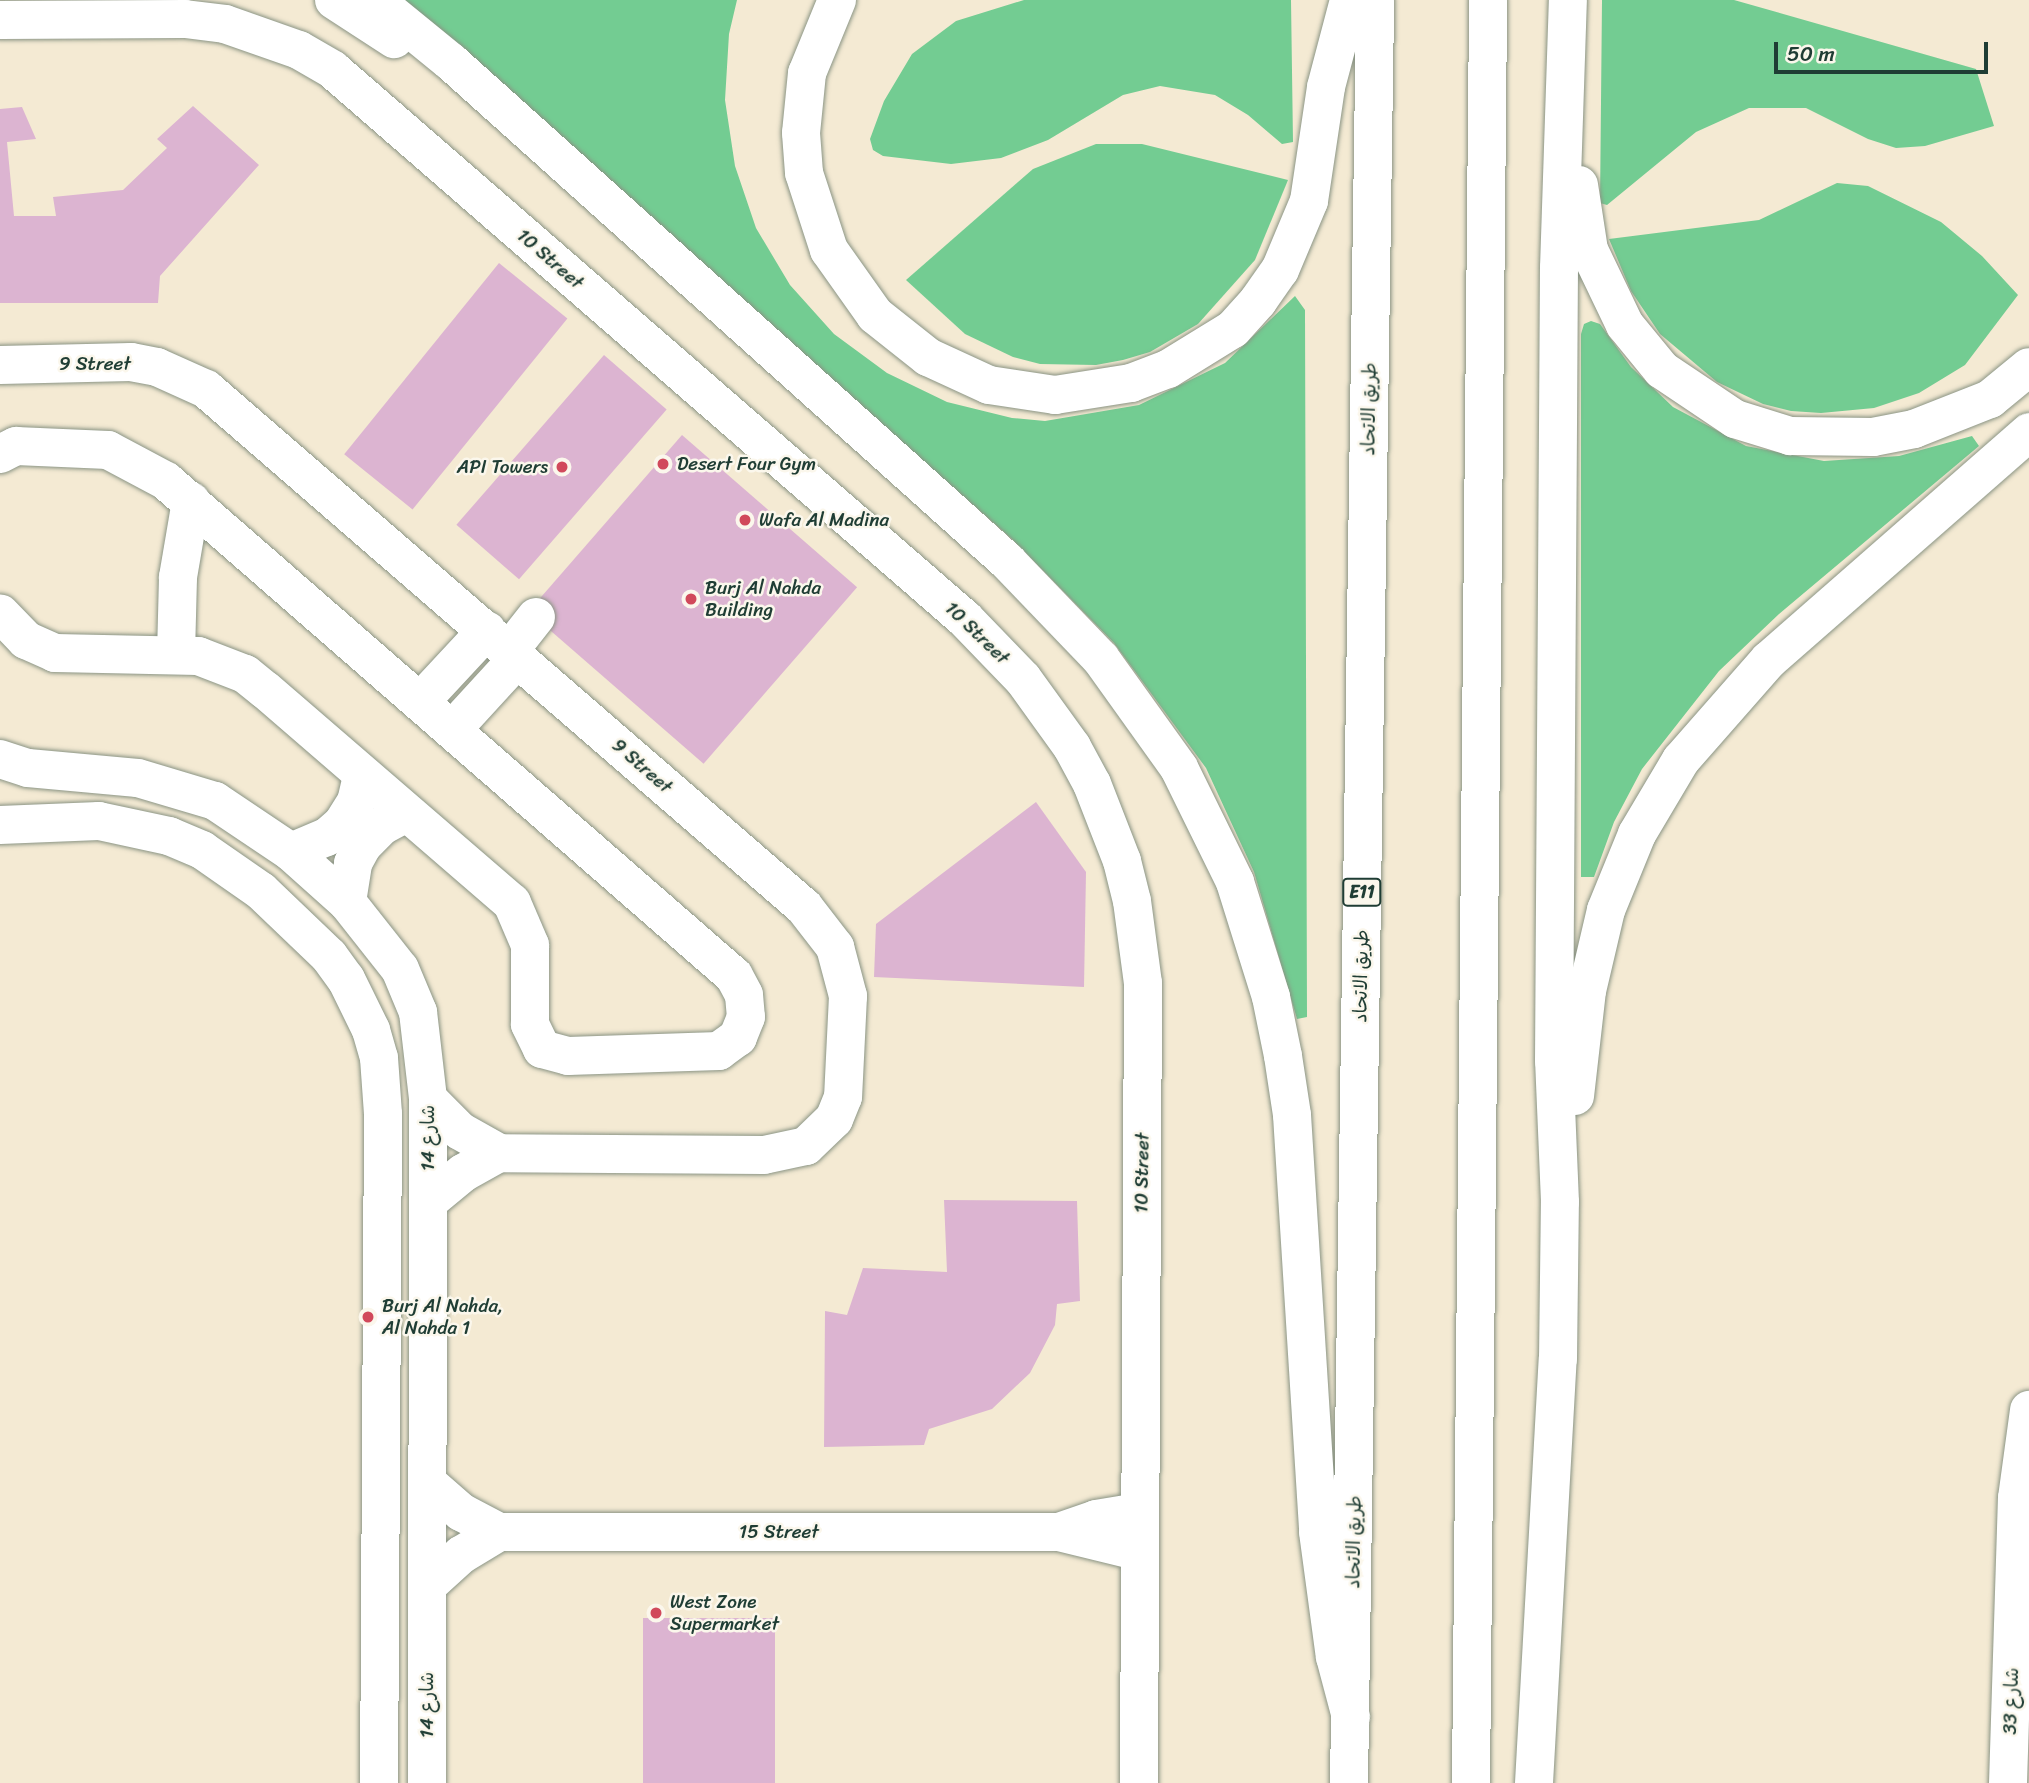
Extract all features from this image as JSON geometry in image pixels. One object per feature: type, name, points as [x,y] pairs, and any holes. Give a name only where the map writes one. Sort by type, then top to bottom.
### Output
[{"type":"main road","points":[[334,0],[491,101]]},
{"type":"main road","points":[[375,0],[1056,609],[1142,712],[1211,827],[1254,939],[1283,1056],[1292,1115],[1324,1595],[1351,1717]]},
{"type":"main road","points":[[837,0],[807,73],[801,133],[804,173],[828,250],[876,315],[928,357],[989,385],[1055,395],[1132,383],[1168,369],[1233,329],[1258,301],[1280,270],[1309,201],[1326,87],[1349,0]]},
{"type":"main road","name":"طريق الاتحاد","points":[[1349,1783],[1375,0]]},
{"type":"main road","points":[[1471,1783],[1488,0]]},
{"type":"main road","points":[[1568,14],[1574,63],[1579,195],[1589,250],[1625,325],[1649,355],[1685,388],[1762,429],[1832,440],[1873,437],[1914,429],[1990,399],[2029,367]]},
{"type":"main road","points":[[1534,1783],[1550,1534],[1560,1202],[1554,1061],[1560,116],[1568,14]]},
{"type":"main road","name":"10 Street","points":[[0,20],[185,19],[225,24],[299,50],[333,70],[965,619],[1049,712],[1092,783],[1108,822],[1132,901],[1139,942],[1143,1025],[1138,1512],[1139,1783]]},
{"type":"main road","name":"9 Street","points":[[0,365],[131,362],[170,372],[206,389],[520,635],[804,907],[835,947],[848,996],[843,1097],[834,1119],[806,1146],[764,1155],[499,1153]]},
{"type":"main road","points":[[1560,1202],[1595,950],[1620,871],[1657,797],[1708,725],[1769,660],[2029,432]]},
{"type":"main road","points":[[0,454],[16,446],[108,450],[166,481],[734,976],[744,995],[746,1017],[738,1037],[719,1051],[568,1056],[542,1049],[530,1024],[530,945],[520,916],[501,891],[405,814],[245,674],[223,663],[177,654],[55,653],[26,640],[0,613]]},
{"type":"main road","points":[[177,654],[178,577],[191,501]]},
{"type":"main road","points":[[420,702],[520,635]]},
{"type":"main road","points":[[452,730],[520,635]]},
{"type":"main road","name":"شارع 14","points":[[0,760],[28,768],[118,775],[177,787],[215,801],[291,852],[347,902],[400,969],[418,1012],[428,1099],[427,1783]]},
{"type":"main road","points":[[291,852],[327,836],[342,824],[355,802],[362,777]]},
{"type":"main road","points":[[347,902],[347,882],[363,845],[382,826],[405,814]]},
{"type":"main road","points":[[0,825],[99,821],[169,836],[202,850],[261,891],[329,956],[355,995],[371,1030],[379,1058],[383,1114],[379,1783]]},
{"type":"main road","points":[[428,1099],[460,1131],[499,1153]]},
{"type":"main road","points":[[429,1200],[463,1173],[499,1153]]},
{"type":"main road","name":"شارع 33","points":[[2008,1783],[2017,1498],[2029,1410]]},
{"type":"main road","points":[[429,1484],[461,1512],[499,1532]]},
{"type":"main road","points":[[1059,1532],[1096,1519],[1138,1512]]},
{"type":"main road","points":[[428,1585],[461,1555],[499,1532]]},
{"type":"main road","name":"15 Street","points":[[499,1532],[1059,1532]]},
{"type":"main road","points":[[1059,1532],[1138,1551]]},
{"type":"green space","points":[[398,0],[737,0],[729,34],[725,100],[735,166],[756,228],[790,285],[834,334],[887,373],[947,402],[1012,418],[1045,421],[1139,405],[1225,363],[1295,296],[1305,310],[1307,1017],[1297,1019],[1254,872],[1206,768],[1114,643],[1012,539]]},
{"type":"green space","points":[[1024,0],[1291,0],[1293,142],[1282,144],[1248,115],[1215,95],[1160,86],[1123,95],[1048,140],[1001,158],[951,164],[883,156],[873,150],[870,139],[884,101],[912,54],[956,21]]},
{"type":"green space","points":[[1602,0],[1734,0],[1976,69],[1994,126],[1925,146],[1896,148],[1868,139],[1806,108],[1749,108],[1696,132],[1607,205],[1600,203]]},
{"type":"green space","points":[[1096,144],[1142,144],[1288,180],[1255,260],[1198,324],[1150,352],[1123,360],[1096,365],[1040,364],[1013,357],[965,334],[906,280],[1033,169]]},
{"type":"green space","points":[[1837,183],[1868,186],[1941,222],[1982,256],[2018,295],[1965,365],[1919,393],[1874,408],[1821,413],[1791,411],[1763,404],[1717,382],[1660,334],[1631,291],[1609,239],[1759,220]]},
{"type":"green space","points":[[1591,321],[1600,324],[1631,367],[1673,407],[1746,446],[1824,461],[1899,456],[1972,436],[1979,446],[1779,614],[1719,671],[1642,769],[1614,822],[1594,877],[1581,877],[1581,334],[1584,324]]},
{"type":"building","points":[[193,106],[259,165],[160,276],[158,303],[0,303],[0,109],[22,107],[36,139],[7,142],[14,216],[56,216],[53,197],[123,190],[167,148],[157,139]]},
{"type":"building","points":[[499,263],[567,318],[413,510],[344,454]]},
{"type":"building","name":"API Towers","points":[[604,355],[667,409],[519,579],[456,525]]},
{"type":"building","name":"Burj Al Nahda Building","points":[[682,435],[857,587],[704,764],[528,612]]},
{"type":"building","points":[[1036,802],[1086,872],[1084,987],[874,977],[876,924]]},
{"type":"building","points":[[944,1200],[1077,1201],[1080,1301],[1057,1304],[1055,1325],[1030,1373],[992,1409],[929,1429],[924,1445],[824,1447],[825,1311],[847,1315],[863,1268],[947,1272]]},
{"type":"building","points":[[643,1618],[775,1618],[775,1783],[643,1783]]},
{"type":"place","name":"Desert Four Gym","points":[[663,464]]},
{"type":"place","name":"API Towers","points":[[562,467]]},
{"type":"place","name":"Wafa Al Madina","points":[[745,520]]},
{"type":"place","name":"Burj Al Nahda Building","points":[[691,599]]},
{"type":"place","name":"Burj Al Nahda, Al Nahda 1","points":[[368,1317]]},
{"type":"place","name":"West Zone Supermarket","points":[[656,1613]]}]
